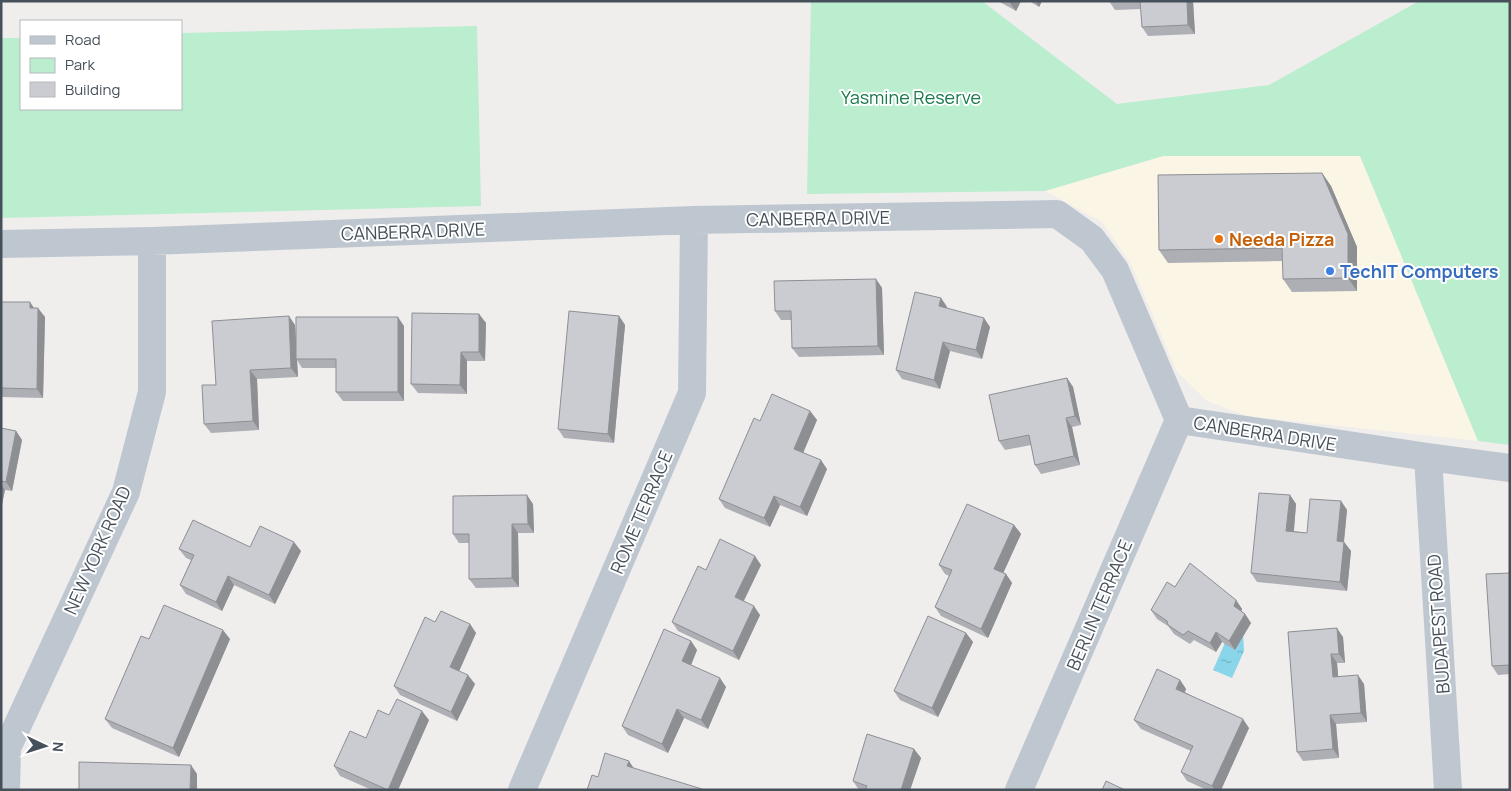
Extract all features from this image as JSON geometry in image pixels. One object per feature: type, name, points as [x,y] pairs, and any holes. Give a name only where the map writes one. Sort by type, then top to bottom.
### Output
[{"type":"street","name":"CANBERRA DRIVE","points":[[1,244],[152,241],[694,220],[1057,214],[1092,239],[1115,270],[1179,420],[1428,458],[1510,468]]},
{"type":"street","name":"ROME TERRACE","points":[[522,790],[692,393],[694,220]]},
{"type":"street","name":"NEW YORK ROAD","points":[[6,790],[4,746],[126,492],[152,392],[152,241]]},
{"type":"street","name":"BERLIN TERRACE","points":[[1019,790],[1179,420]]},
{"type":"street","name":"BUDAPEST ROAD","points":[[1428,458],[1448,790]]},
{"type":"shaded area","points":[[1163,156],[1360,156],[1478,441],[1247,416],[1207,401],[1177,372],[1131,264],[1102,222],[1045,191]]},
{"type":"green space","name":"Yasmine Reserve","points":[[811,1],[982,1],[1117,104],[1269,85],[1419,1],[1510,1],[1510,445],[1478,441],[1360,156],[1163,156],[1045,191],[807,194]]},
{"type":"green space","points":[[477,26],[481,206],[1,218],[1,38],[20,38],[20,110],[182,110],[182,33]]},
{"type":"water","points":[[1243,633],[1244,651],[1232,678],[1213,670],[1224,645],[1224,634]]},
{"type":"building","points":[[1140,1],[1187,1],[1188,25],[1142,27]]},
{"type":"building","points":[[1322,173],[1348,234],[1348,278],[1283,279],[1282,248],[1159,250],[1158,175]]},
{"type":"building","points":[[876,279],[878,346],[792,348],[791,311],[775,311],[774,281]]},
{"type":"building","points":[[915,292],[941,298],[939,306],[984,318],[976,350],[943,342],[934,380],[896,370]]},
{"type":"building","points":[[1,302],[30,302],[30,308],[38,308],[37,389],[1,388]]},
{"type":"building","points":[[569,311],[619,316],[608,434],[558,429]]},
{"type":"building","points":[[412,313],[479,314],[479,352],[461,352],[460,385],[411,384]]},
{"type":"building","points":[[289,316],[291,368],[250,370],[253,421],[204,424],[202,385],[216,385],[212,321]]},
{"type":"building","points":[[296,317],[398,317],[398,392],[336,392],[336,359],[296,359]]},
{"type":"building","points":[[1067,378],[1075,416],[1066,418],[1074,456],[1035,465],[1029,435],[999,441],[989,395]]},
{"type":"building","points":[[772,394],[810,411],[794,449],[821,460],[800,507],[774,496],[764,518],[719,499],[754,418],[760,421]]},
{"type":"building","points":[[1,428],[16,431],[6,482],[1,481]]},
{"type":"building","points":[[1259,493],[1290,495],[1286,531],[1307,533],[1310,499],[1341,501],[1337,541],[1344,542],[1340,582],[1251,573]]},
{"type":"building","points":[[527,495],[528,524],[512,524],[512,578],[469,579],[469,534],[453,534],[453,496]]},
{"type":"building","points":[[967,504],[1014,525],[994,569],[1006,574],[981,629],[935,607],[952,570],[939,565]]},
{"type":"building","points":[[193,520],[250,547],[260,526],[294,542],[269,595],[228,576],[216,602],[180,585],[194,555],[179,549]]},
{"type":"building","points":[[720,539],[755,556],[735,597],[754,606],[733,651],[672,622],[698,566],[706,570]]},
{"type":"building","points":[[1190,563],[1236,600],[1234,606],[1245,614],[1229,641],[1216,632],[1210,643],[1188,631],[1183,635],[1151,610],[1167,582],[1175,587]]},
{"type":"building","points":[[1510,573],[1510,665],[1492,666],[1486,574]]},
{"type":"building","points":[[164,605],[223,630],[173,748],[105,719],[141,636],[149,639]]},
{"type":"building","points":[[441,611],[470,624],[450,667],[468,675],[451,712],[394,686],[425,617],[435,622]]},
{"type":"building","points":[[928,616],[966,633],[932,708],[894,691]]},
{"type":"building","points":[[1337,628],[1339,654],[1331,654],[1333,677],[1358,675],[1361,713],[1330,715],[1333,749],[1297,752],[1288,632]]},
{"type":"building","points":[[664,629],[691,641],[682,661],[720,678],[701,720],[677,709],[662,744],[622,726]]},
{"type":"building","points":[[1157,669],[1180,680],[1176,689],[1243,719],[1212,786],[1181,772],[1193,746],[1134,720]]},
{"type":"building","points":[[397,699],[422,711],[388,790],[334,766],[350,731],[366,738],[378,710],[389,715]]},
{"type":"building","points":[[867,734],[914,749],[901,790],[865,790],[867,786],[853,781]]},
{"type":"building","points":[[605,753],[629,761],[627,766],[702,789],[587,790],[592,775],[598,777]]},
{"type":"building","points":[[79,762],[191,765],[190,790],[79,790]]},
{"type":"building","points":[[1106,781],[1125,790],[1102,790]]},
{"type":"place","name":"Needa Pizza","points":[[1219,239]]},
{"type":"place","name":"TechIT Computers","points":[[1330,271]]}]
